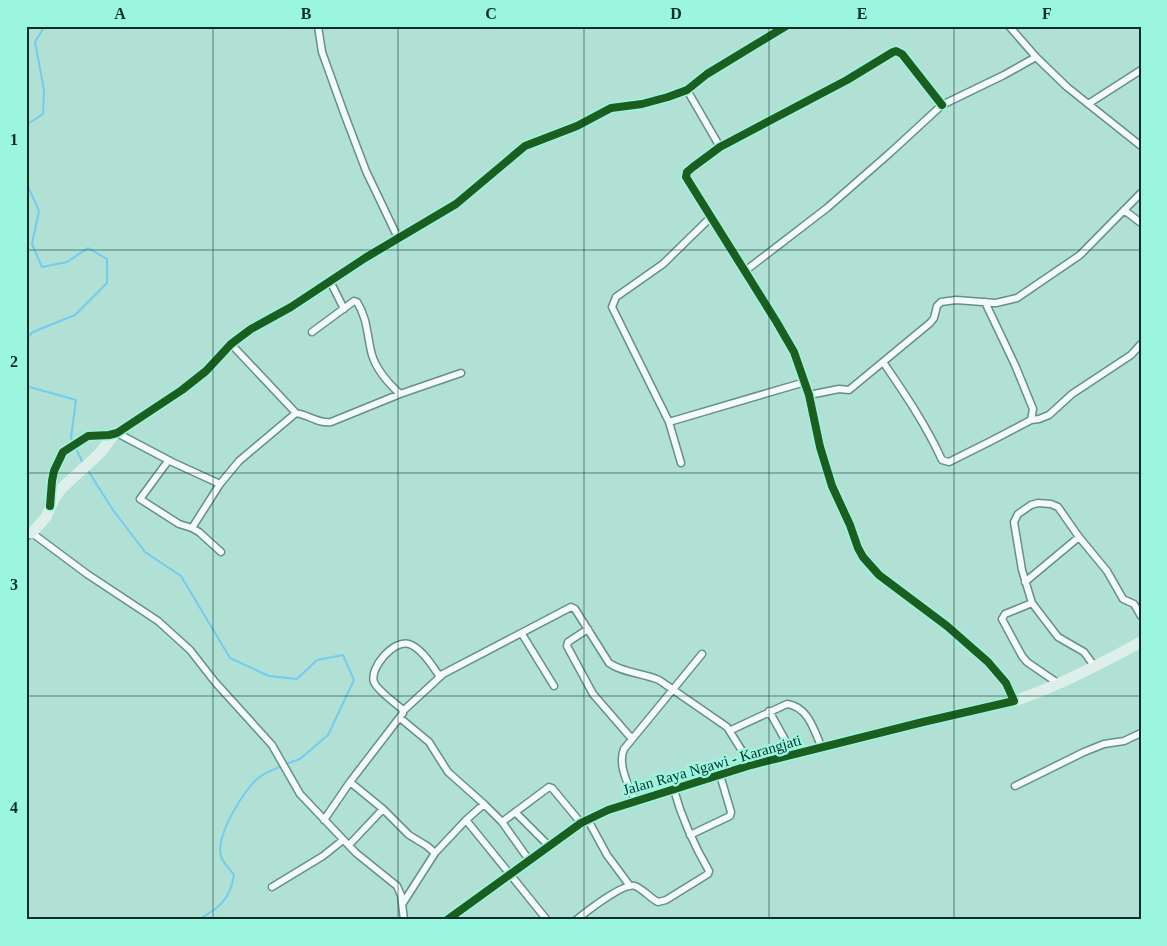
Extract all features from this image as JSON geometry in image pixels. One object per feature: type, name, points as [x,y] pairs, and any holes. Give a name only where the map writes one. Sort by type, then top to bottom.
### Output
[{"type":"main road","points":[[29,535],[46,517],[55,497],[68,482],[100,453],[116,433]]},
{"type":"main road","name":"Jalan Raya Ngawi - Karangjati","points":[[1014,701],[1059,684],[1141,642]]},
{"type":"street","points":[[318,26],[322,52],[344,113],[366,171],[398,238]]},
{"type":"street","points":[[50,506],[53,476],[63,452],[83,438],[93,434],[116,433],[132,424],[206,371],[230,344],[251,329],[282,312],[398,238],[456,204],[525,146],[577,126],[611,108],[642,104],[687,90],[708,74],[786,26]]},
{"type":"street","points":[[1009,26],[1062,82],[1141,146]]},
{"type":"street","points":[[942,105],[905,56],[896,51],[847,80],[720,147],[693,167],[686,175],[687,181],[794,352],[809,395],[820,447],[830,479],[863,557],[869,566],[885,581],[947,626],[988,662],[1006,683],[1014,701]]},
{"type":"street","points":[[745,271],[826,208],[942,105],[1004,75],[1036,56]]},
{"type":"street","points":[[1088,104],[1141,70]]},
{"type":"street","points":[[687,90],[720,147]]},
{"type":"street","points":[[809,395],[840,389],[849,390],[930,323],[934,318],[937,306],[941,302],[956,300],[996,303],[1022,295],[1080,255],[1141,193]]},
{"type":"street","points":[[1124,210],[1141,223]]},
{"type":"street","points":[[681,463],[669,422],[612,307],[612,303],[662,264],[710,218]]},
{"type":"street","points":[[330,281],[344,308]]},
{"type":"street","points":[[312,332],[354,301],[358,303],[367,325],[372,356],[386,382],[400,394]]},
{"type":"street","points":[[985,302],[1015,365],[1033,409],[1031,420]]},
{"type":"street","points":[[230,344],[296,413],[304,414],[318,422],[331,422],[400,394],[461,373]]},
{"type":"street","points":[[883,362],[910,402],[942,460],[948,462],[1031,420],[1049,416],[1072,394],[1131,355],[1141,344]]},
{"type":"street","points":[[669,422],[805,382]]},
{"type":"street","points":[[192,528],[220,484],[239,461],[296,413]]},
{"type":"street","points":[[116,433],[220,484]]},
{"type":"street","points":[[168,460],[140,499],[179,524],[199,532],[221,552]]},
{"type":"street","points":[[1095,667],[1084,652],[1058,637],[1032,603],[1022,570],[1014,522],[1018,514],[1030,505],[1038,503],[1051,504],[1058,507],[1079,537],[1107,571],[1123,599],[1134,604],[1141,616]]},
{"type":"street","points":[[29,535],[158,621],[190,650],[215,682],[272,745],[300,794],[364,860],[393,882],[402,895],[404,920]]},
{"type":"street","points":[[1025,582],[1079,537]]},
{"type":"street","points":[[1032,603],[1005,614],[1002,619],[1022,656],[1032,666],[1059,684]]},
{"type":"street","points":[[324,820],[350,782],[402,714],[442,675],[571,607],[575,609],[609,663],[615,667],[651,676],[673,689],[730,730],[751,765]]},
{"type":"street","points":[[588,629],[568,642],[567,646],[593,694],[632,739]]},
{"type":"street","points":[[522,634],[554,686]]},
{"type":"street","points":[[442,675],[438,674],[416,648],[408,643],[398,644],[385,654],[379,662],[373,681],[429,742],[448,772],[502,822],[529,860]]},
{"type":"street","points":[[635,801],[621,755],[702,654]]},
{"type":"street","name":"Jalan Raya Ngawi - Karangjati","points":[[447,920],[581,823],[608,810],[751,765],[1014,701]]},
{"type":"street","points":[[730,730],[769,711],[787,704],[793,704],[808,716],[822,748]]},
{"type":"street","points":[[769,711],[793,754]]},
{"type":"street","points":[[1015,786],[1084,752],[1104,744],[1124,741],[1141,733]]},
{"type":"street","points":[[690,835],[730,816],[731,812],[720,775]]},
{"type":"street","points":[[350,782],[409,835],[435,853]]},
{"type":"street","points":[[502,822],[549,787],[552,788],[581,823]]},
{"type":"street","points":[[576,920],[614,893],[630,886],[635,886],[658,902],[666,900],[708,874],[709,871],[690,835],[674,790]]},
{"type":"street","points":[[403,903],[435,853],[484,804]]},
{"type":"street","points":[[349,845],[382,810]]},
{"type":"street","points":[[515,812],[549,846]]},
{"type":"street","points":[[466,820],[547,920]]},
{"type":"street","points":[[588,820],[607,855],[630,886]]},
{"type":"street","points":[[272,887],[323,856],[343,840]]},
{"type":"waterway","points":[[26,125],[43,114],[44,90],[35,42],[45,26]]},
{"type":"waterway","points":[[26,182],[39,211],[32,244],[42,267],[67,262],[88,248],[107,259],[107,283],[75,315],[33,332],[26,339]]},
{"type":"waterway","points":[[26,386],[76,400],[71,438],[73,442]]},
{"type":"waterway","points":[[75,447],[84,465]]},
{"type":"waterway","points":[[87,469],[113,510],[145,552],[181,576],[230,658],[269,676],[297,679],[317,660],[343,655],[354,680],[328,735],[300,759],[286,764]]},
{"type":"waterway","points":[[198,920],[218,907],[230,891],[234,875],[222,858],[220,848],[222,837],[233,813],[254,782],[263,775],[282,766]]},
{"type":"cycle path","points":[[50,506],[54,471],[63,452],[88,436],[117,433],[182,390],[206,371],[231,344],[251,329],[291,307],[365,258],[456,204],[525,146],[577,126],[611,108],[642,104],[687,90],[707,74],[786,26]]},
{"type":"cycle path","points":[[447,920],[581,823],[608,810],[751,765],[1014,701],[1006,683],[988,662],[947,626],[879,575],[863,557],[832,486],[820,447],[809,395],[794,352],[686,177],[687,172],[720,147],[847,80],[896,51],[902,54],[942,105]]}]
